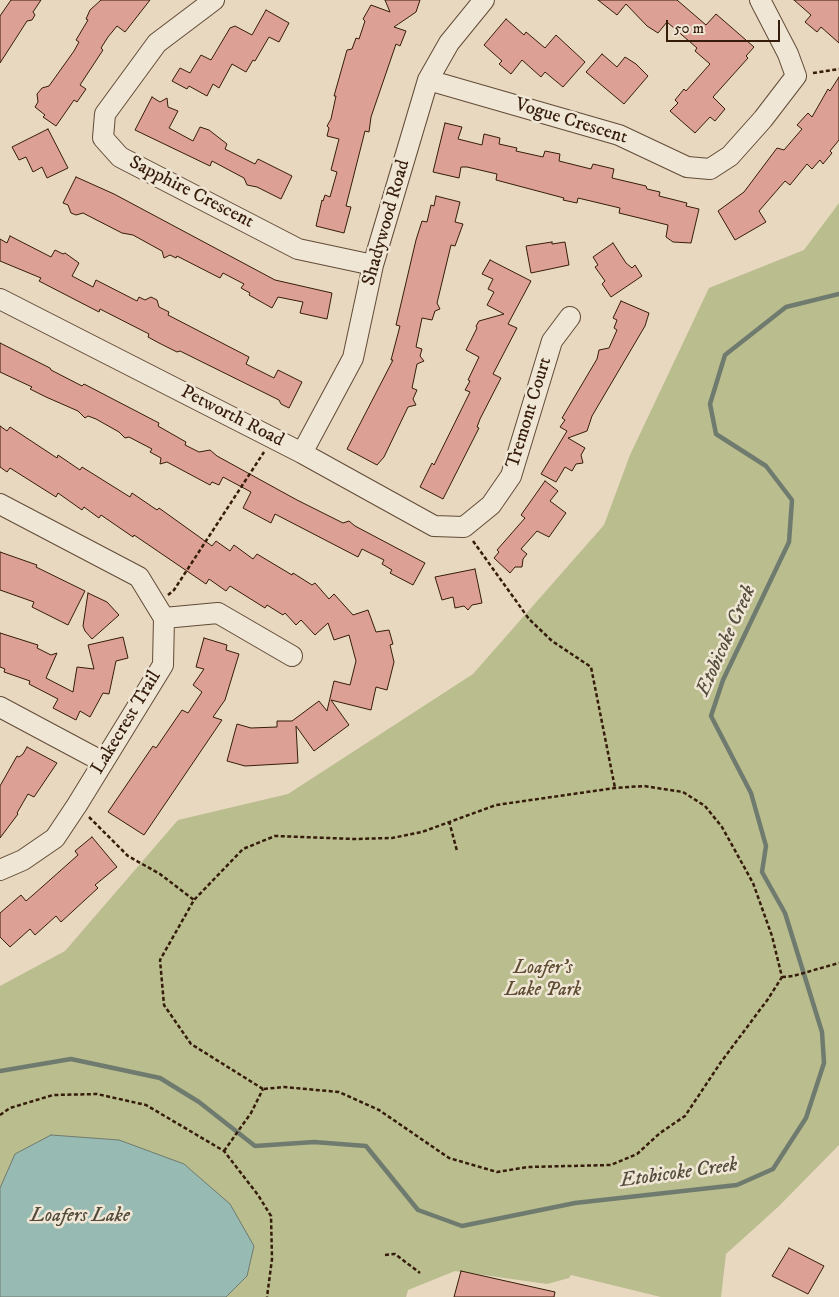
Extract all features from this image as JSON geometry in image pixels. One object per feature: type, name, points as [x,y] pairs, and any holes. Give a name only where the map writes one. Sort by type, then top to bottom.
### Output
[{"type":"street","name":"Sapphire Crescent","points":[[214,0],[156,43],[105,114],[103,138],[120,157],[298,249],[374,265]]},
{"type":"street","name":"Shadywood Road","points":[[302,454],[353,358],[374,265],[428,80],[449,43],[484,0]]},
{"type":"street","points":[[760,0],[788,54],[796,76]]},
{"type":"street","name":"Vogue Crescent","points":[[428,80],[619,135],[687,168],[710,169],[730,156],[763,119],[796,76]]},
{"type":"street","name":"Petworth Road","points":[[0,299],[302,454],[434,526],[468,533]]},
{"type":"street","name":"Tremont Court","points":[[468,533],[511,476],[552,341],[570,317]]},
{"type":"street","points":[[0,504],[139,577],[160,612],[218,613],[292,656]]},
{"type":"street","name":"Lakecrest Trail","points":[[0,870],[23,860],[55,838],[77,805],[163,665],[160,612]]},
{"type":"street","points":[[0,707],[103,762]]},
{"type":"path","points":[[796,76],[839,69]]},
{"type":"path","points":[[160,612],[266,448]]},
{"type":"path","points":[[468,533],[529,619],[552,641],[591,667],[614,788]]},
{"type":"path","points":[[644,786],[683,792],[705,806],[722,827],[753,883],[772,936],[782,977],[685,1116],[637,1154],[611,1165],[528,1167],[497,1172],[449,1158],[379,1110],[339,1092],[284,1087],[263,1089],[191,1044],[164,1005],[160,960],[194,900],[243,849],[275,836],[355,839],[392,838],[422,832],[496,805],[614,788],[644,786]]},
{"type":"path","points":[[77,805],[128,856],[160,874],[194,900]]},
{"type":"path","points":[[449,821],[457,851]]},
{"type":"path","points":[[782,977],[793,976],[838,963]]},
{"type":"path","points":[[224,1150],[251,1113],[263,1089]]},
{"type":"path","points":[[0,1115],[10,1108],[53,1095],[97,1094],[146,1105],[224,1150],[258,1195],[271,1216],[272,1259],[267,1297]]},
{"type":"path","points":[[385,1255],[395,1254],[420,1272]]},
{"type":"green space","name":"Loafer's Lake Park","points":[[839,203],[839,1145],[778,1207],[726,1254],[721,1297],[661,1297],[571,1275],[569,1278],[547,1284],[455,1271],[408,1290],[406,1297],[0,1297],[0,986],[65,951],[178,820],[288,794],[473,674],[604,525],[630,455],[709,288],[804,250]]},
{"type":"water","name":"Loafers Lake","points":[[51,1135],[119,1140],[184,1164],[230,1204],[254,1246],[247,1276],[226,1297],[0,1297],[0,1188],[15,1154]]},
{"type":"building","points":[[11,0],[41,0],[33,12],[35,15],[32,20],[27,21],[0,63],[0,16]]},
{"type":"building","points":[[101,0],[150,0],[125,32],[117,26],[108,37],[101,48],[103,50],[80,85],[86,89],[77,102],[74,100],[56,126],[43,117],[45,115],[35,107],[38,102],[37,94],[42,88],[49,86],[74,51],[79,42],[76,40],[88,20],[86,19],[90,10]]},
{"type":"building","points":[[385,0],[420,0],[416,12],[394,27],[406,31],[400,46],[396,44],[371,117],[369,132],[365,131],[346,206],[351,207],[344,233],[316,226],[322,200],[325,195],[330,197],[337,172],[331,170],[339,139],[327,136],[329,128],[327,126],[331,119],[336,96],[334,96],[347,50],[352,49],[356,38],[359,39],[365,21],[363,19],[371,5],[390,12]]},
{"type":"building","points":[[598,0],[677,0],[706,25],[716,14],[754,47],[746,56],[748,58],[713,97],[725,109],[715,121],[710,117],[695,133],[670,111],[678,103],[675,100],[684,89],[686,91],[710,64],[695,51],[697,48],[667,22],[658,33],[647,26],[626,4],[617,15]]},
{"type":"building","points":[[794,0],[839,0],[839,43],[821,27],[817,32],[805,22],[811,15]]},
{"type":"building","points":[[266,10],[289,23],[279,42],[269,37],[246,72],[232,64],[219,88],[213,84],[207,96],[189,86],[187,89],[172,81],[180,68],[190,73],[201,55],[211,60],[230,28],[235,26],[252,35]]},
{"type":"building","points":[[506,19],[524,35],[526,32],[545,48],[556,35],[585,62],[563,87],[545,72],[541,77],[522,60],[511,74],[499,64],[502,61],[484,45]]},
{"type":"building","points":[[602,54],[617,67],[625,57],[636,64],[648,76],[624,104],[586,72]]},
{"type":"building","points":[[839,77],[839,140],[830,151],[832,153],[823,164],[820,160],[812,169],[807,164],[790,185],[785,181],[759,211],[766,222],[735,240],[718,211],[744,192],[777,148],[784,150],[802,129],[797,125],[808,113],[812,117],[828,89],[830,91]]},
{"type":"building","points":[[152,97],[160,102],[167,98],[168,107],[178,111],[169,128],[193,141],[200,127],[209,130],[227,144],[225,149],[255,164],[258,159],[292,176],[281,199],[257,187],[247,185],[244,178],[212,161],[210,166],[135,130]]},
{"type":"building","points":[[445,123],[462,127],[458,139],[482,145],[484,134],[500,138],[499,144],[517,148],[516,151],[543,157],[545,151],[560,154],[559,161],[591,169],[593,164],[614,169],[612,178],[646,186],[647,189],[660,192],[659,196],[687,203],[686,206],[699,209],[691,243],[673,242],[666,237],[668,225],[619,213],[620,208],[578,198],[577,203],[563,200],[564,198],[496,180],[497,174],[467,167],[461,167],[459,178],[433,172]]},
{"type":"building","points":[[48,129],[68,168],[47,178],[42,167],[33,172],[26,157],[19,160],[12,147]]},
{"type":"building","points":[[76,177],[114,194],[275,280],[332,293],[327,319],[300,313],[303,302],[278,297],[272,308],[249,295],[250,293],[241,288],[244,284],[223,273],[220,278],[177,256],[176,258],[170,255],[164,258],[162,251],[133,235],[122,233],[83,213],[76,215],[71,213],[68,205],[63,203]]},
{"type":"building","points":[[436,196],[460,202],[455,222],[463,224],[455,246],[451,245],[437,303],[440,309],[435,311],[432,320],[422,318],[416,347],[422,349],[420,356],[424,361],[417,364],[412,388],[417,390],[413,399],[416,405],[408,407],[384,457],[377,465],[347,449],[393,360],[391,360],[400,326],[396,325],[416,240],[422,221],[427,222],[431,205],[434,206]]},
{"type":"building","points":[[10,236],[51,257],[55,250],[63,254],[65,253],[79,263],[72,276],[93,287],[96,280],[137,301],[139,297],[145,300],[151,297],[157,300],[159,307],[169,312],[168,315],[249,357],[246,364],[274,378],[278,370],[302,382],[289,408],[281,404],[279,400],[180,351],[177,352],[159,343],[148,337],[149,334],[100,309],[99,312],[39,281],[41,278],[0,261],[0,239],[7,243]]},
{"type":"building","points":[[552,242],[552,244],[565,242],[569,265],[531,273],[526,246]]},
{"type":"building","points":[[613,243],[626,263],[632,268],[635,265],[642,276],[611,297],[602,284],[605,281],[595,267],[598,265],[593,257]]},
{"type":"building","points":[[490,260],[531,281],[508,324],[517,328],[493,374],[501,378],[480,419],[477,427],[479,428],[443,499],[420,487],[432,463],[434,465],[470,392],[465,390],[479,357],[466,350],[477,328],[476,326],[479,321],[504,314],[487,305],[494,292],[488,289],[493,279],[482,274]]},
{"type":"building","points":[[621,301],[649,313],[645,326],[592,416],[587,431],[568,438],[585,448],[581,455],[583,463],[576,464],[572,471],[565,467],[556,482],[541,474],[567,431],[560,427],[565,420],[562,418],[597,359],[599,350],[609,348],[617,330],[614,328],[617,320],[613,318]]},
{"type":"building","points":[[0,343],[82,386],[84,384],[159,423],[158,426],[186,442],[185,445],[199,452],[210,450],[217,456],[297,500],[343,523],[349,521],[425,563],[413,585],[390,573],[392,570],[382,564],[384,560],[362,549],[358,557],[275,514],[271,523],[243,508],[251,492],[223,477],[219,485],[212,482],[210,485],[167,462],[160,464],[161,458],[150,452],[152,449],[129,437],[125,438],[119,432],[96,419],[88,416],[85,418],[78,411],[30,389],[32,387],[0,372]]},
{"type":"building","points":[[0,426],[7,431],[10,427],[57,458],[58,455],[80,470],[82,467],[130,497],[132,493],[157,510],[159,508],[212,546],[216,541],[230,551],[234,545],[253,559],[257,554],[312,585],[315,583],[329,599],[334,594],[353,615],[368,610],[376,632],[389,630],[393,644],[390,645],[394,662],[387,690],[376,687],[371,710],[331,700],[349,725],[314,751],[296,726],[298,763],[245,766],[227,761],[237,724],[251,728],[277,727],[277,721],[292,721],[319,701],[327,711],[334,681],[350,685],[356,661],[349,635],[334,640],[328,623],[315,635],[301,620],[296,625],[285,613],[283,615],[267,605],[265,608],[230,586],[226,591],[209,579],[206,584],[101,515],[99,518],[84,507],[82,510],[58,493],[56,497],[10,468],[7,472],[0,467]]},
{"type":"building","points":[[545,481],[558,491],[550,501],[566,513],[549,537],[537,531],[521,549],[527,554],[523,559],[522,567],[515,567],[510,573],[494,558],[499,552],[497,550],[525,518],[521,515]]},
{"type":"building","points":[[0,552],[37,565],[36,567],[85,591],[68,625],[32,607],[34,602],[0,590]]},
{"type":"building","points":[[475,569],[482,603],[472,605],[468,610],[464,606],[455,608],[453,597],[442,600],[435,577]]},
{"type":"building","points":[[88,593],[107,602],[119,615],[92,639],[83,626]]},
{"type":"building","points":[[0,633],[38,645],[37,648],[51,655],[57,653],[46,678],[73,692],[77,667],[94,669],[88,645],[123,637],[128,658],[116,661],[109,694],[103,693],[90,717],[80,711],[76,720],[53,708],[58,699],[29,684],[30,681],[4,672],[5,669],[0,667]]},
{"type":"building","points":[[204,638],[227,645],[226,650],[239,654],[225,700],[213,717],[222,720],[144,835],[108,812],[153,746],[156,748],[182,710],[188,713],[202,692],[193,685],[204,669],[196,667]]},
{"type":"building","points":[[27,747],[57,763],[34,797],[28,794],[18,814],[0,838],[0,786],[17,756],[19,757],[23,754]]},
{"type":"building","points":[[92,837],[117,867],[95,885],[98,888],[61,922],[56,916],[35,935],[30,929],[10,947],[0,937],[0,913],[21,895],[26,901],[78,855],[75,851]]},
{"type":"building","points":[[789,1248],[824,1266],[808,1294],[772,1276]]},
{"type":"building","points":[[461,1271],[555,1292],[554,1297],[454,1297]]},
{"type":"waterway","name":"Etobicoke Creek","points":[[0,1071],[71,1059],[160,1078],[199,1102],[255,1146],[314,1142],[366,1146],[418,1210],[462,1226],[575,1203],[737,1185],[773,1169],[806,1118],[824,1063],[822,1032],[785,913],[762,872],[766,846],[751,793],[711,716],[723,680],[789,542],[792,500],[766,466],[716,434],[710,404],[725,355],[786,307],[839,294]]}]
